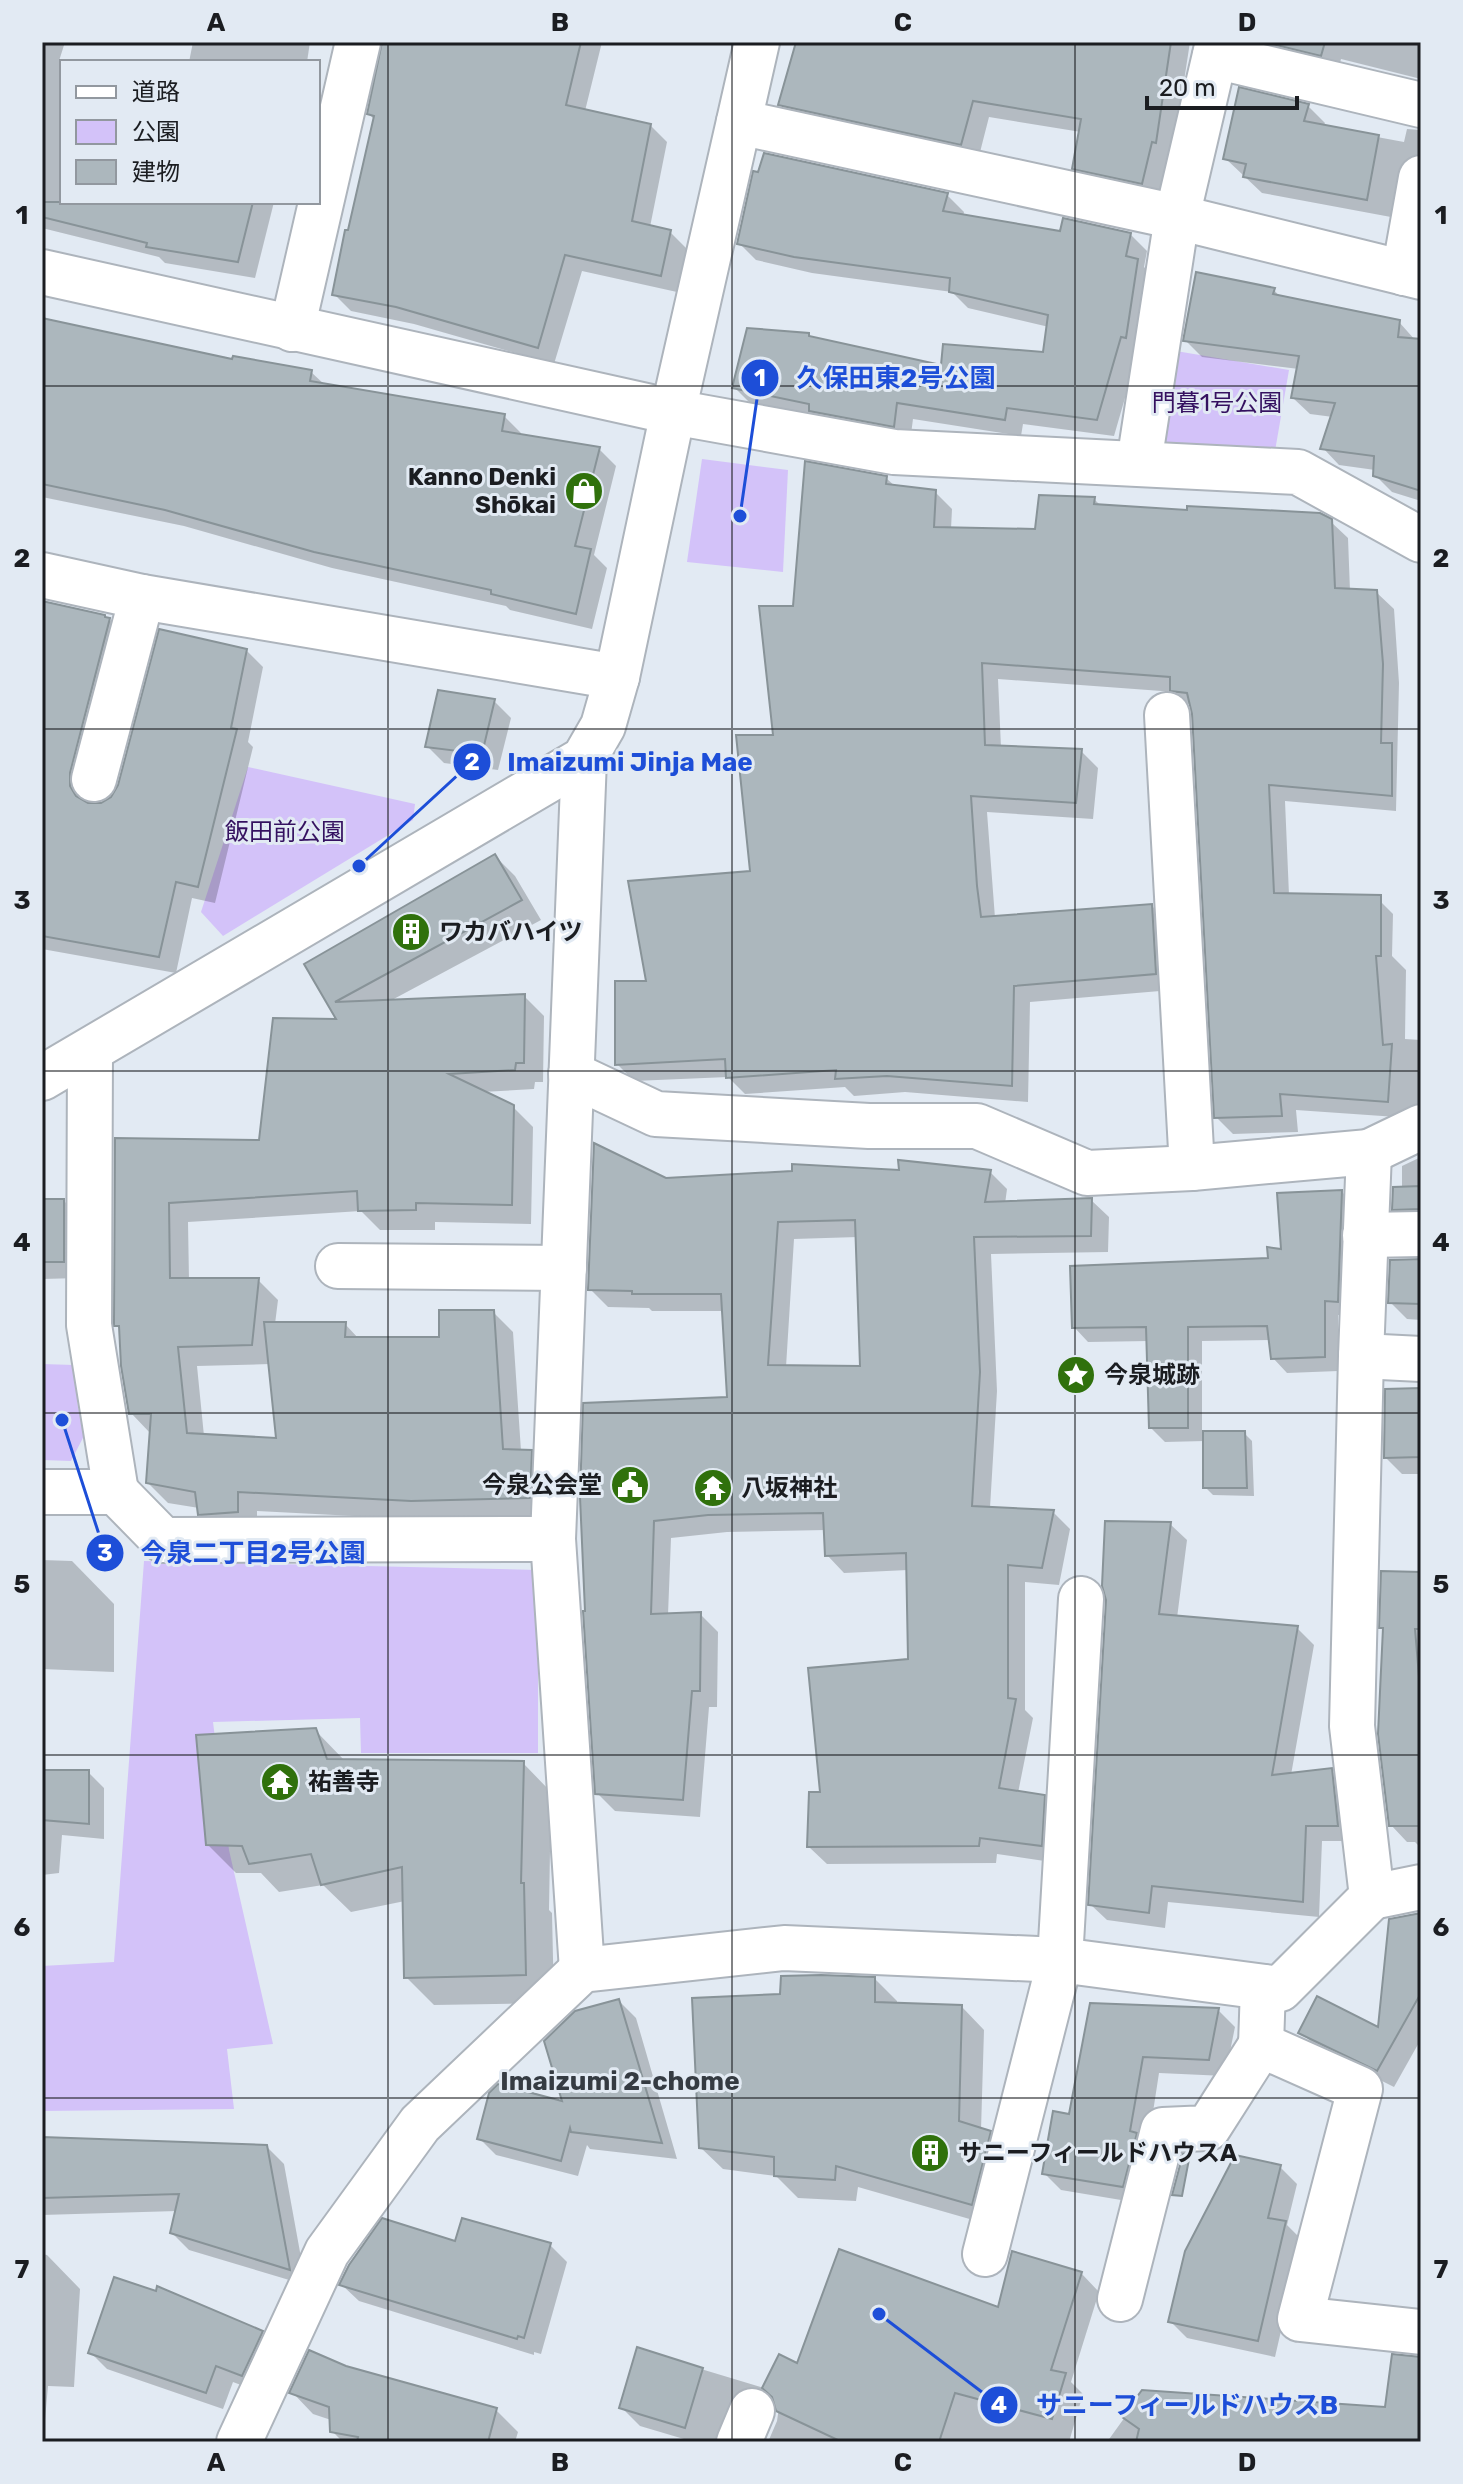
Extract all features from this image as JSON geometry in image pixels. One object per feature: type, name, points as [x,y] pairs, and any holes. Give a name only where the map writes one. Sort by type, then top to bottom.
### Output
[{"type":"street","points":[[292,329],[358,42]]},
{"type":"street","points":[[582,1970],[553,1539],[584,759],[603,726],[617,677],[757,42]]},
{"type":"street","points":[[1139,463],[1177,217],[1216,49],[1421,105]]},
{"type":"street","points":[[739,122],[1177,217],[1413,275],[1421,178]]},
{"type":"street","points":[[42,272],[673,412],[894,452],[1298,472],[1421,540]]},
{"type":"street","points":[[42,575],[142,597],[617,677]]},
{"type":"street","points":[[94,779],[142,597]]},
{"type":"street","points":[[1167,715],[1192,1168]]},
{"type":"street","points":[[42,1078],[584,759]]},
{"type":"street","points":[[90,1051],[89,1325],[116,1492],[163,1540],[553,1539]]},
{"type":"street","points":[[571,1074],[656,1114],[869,1126],[977,1126],[1087,1173],[1192,1168],[1369,1152],[1421,1127]]},
{"type":"street","points":[[1369,1152],[1352,1726],[1372,1897]]},
{"type":"street","points":[[1365,1235],[1421,1234]]},
{"type":"street","points":[[338,1266],[564,1268]]},
{"type":"street","points":[[1361,1356],[1421,1359]]},
{"type":"street","points":[[42,1492],[116,1492]]},
{"type":"street","points":[[985,2254],[1060,1960],[1081,1599]]},
{"type":"street","points":[[239,2442],[327,2252],[373,2188],[420,2124],[582,1970],[784,1948],[1060,1960],[1280,1989],[1372,1897],[1421,1887]]},
{"type":"street","points":[[1120,2299],[1163,2130],[1208,2128],[1261,2045],[1263,1987]]},
{"type":"street","points":[[1261,2045],[1360,2089],[1300,2319],[1421,2332]]},
{"type":"green space","name":"門暮1号公園","points":[[1176,351],[1289,370],[1275,451],[1158,444]]},
{"type":"green space","points":[[702,459],[788,470],[783,572],[687,562]]},
{"type":"green space","name":"飯田前公園","points":[[248,767],[415,804],[413,820],[223,936],[201,912]]},
{"type":"green space","points":[[42,1364],[74,1365],[78,1408],[86,1432],[71,1461],[42,1460]]},
{"type":"green space","points":[[144,1561],[538,1570],[538,1753],[361,1753],[360,1718],[213,1722],[229,1850],[273,2044],[227,2049],[234,2109],[42,2111],[42,1966],[114,1962]]},
{"type":"building","points":[[382,42],[581,42],[566,105],[651,124],[632,221],[671,230],[661,276],[565,255],[538,348],[396,307],[332,295],[374,116],[367,114]]},
{"type":"building","points":[[796,42],[1171,42],[1156,143],[1152,142],[1142,184],[1072,169],[1081,119],[973,101],[961,145],[778,105]]},
{"type":"building","points":[[1264,42],[1325,42],[1321,56]]},
{"type":"building","points":[[1239,87],[1309,104],[1304,121],[1379,135],[1367,200],[1243,177],[1246,164],[1223,159]]},
{"type":"building","points":[[764,153],[948,193],[943,211],[1060,231],[1063,218],[1131,233],[1126,256],[1138,259],[1126,338],[1121,337],[1097,420],[1007,408],[1005,420],[897,403],[894,427],[809,411],[809,404],[732,388],[747,328],[809,333],[809,336],[941,365],[943,344],[1043,352],[1048,315],[949,292],[950,278],[794,257],[737,244],[753,171],[758,172]]},
{"type":"building","points":[[43,202],[252,204],[238,262],[146,247],[147,243],[42,217]]},
{"type":"building","points":[[1196,272],[1275,288],[1273,294],[1400,320],[1398,337],[1421,339],[1421,491],[1373,476],[1374,456],[1320,449],[1335,403],[1291,398],[1299,356],[1183,341]]},
{"type":"building","points":[[42,318],[232,359],[233,356],[312,370],[310,381],[505,414],[502,431],[600,447],[575,546],[591,549],[576,614],[491,594],[491,590],[314,552],[165,510],[42,484]]},
{"type":"building","points":[[805,461],[887,476],[886,484],[936,490],[934,527],[1035,529],[1039,495],[1095,497],[1094,504],[1187,510],[1187,506],[1320,513],[1332,519],[1335,588],[1377,590],[1383,664],[1381,743],[1392,743],[1392,796],[1269,785],[1274,893],[1381,895],[1381,956],[1376,956],[1383,1045],[1392,1044],[1388,1102],[1280,1094],[1282,1116],[1214,1118],[1192,714],[1187,693],[1170,691],[1170,677],[982,663],[985,745],[1082,749],[1076,803],[971,796],[981,917],[1152,904],[1156,974],[1014,986],[1012,1086],[887,1076],[835,1079],[836,1070],[726,1078],[725,1059],[615,1065],[615,981],[646,981],[628,881],[750,871],[736,735],[773,735],[759,606],[793,606]]},
{"type":"building","points":[[42,601],[110,618],[70,773],[70,786],[76,796],[88,803],[101,803],[111,797],[118,785],[159,629],[247,649],[231,728],[237,729],[198,887],[176,882],[159,957],[42,936]]},
{"type":"building","points":[[438,690],[495,699],[482,754],[425,747]]},
{"type":"building","points":[[495,854],[522,900],[335,1002],[525,994],[524,1063],[516,1063],[515,1070],[449,1074],[514,1105],[512,1205],[416,1203],[416,1210],[358,1211],[357,1191],[169,1203],[170,1278],[259,1278],[252,1345],[178,1347],[187,1433],[276,1438],[264,1322],[346,1322],[345,1337],[439,1337],[439,1310],[494,1310],[503,1449],[532,1450],[530,1498],[411,1501],[238,1492],[238,1512],[198,1515],[195,1492],[146,1483],[151,1414],[129,1414],[121,1366],[119,1326],[114,1326],[115,1138],[259,1140],[273,1018],[336,1019],[304,964]]},
{"type":"building","points":[[594,1143],[666,1178],[792,1171],[792,1164],[899,1170],[898,1160],[991,1170],[985,1202],[1092,1198],[1091,1236],[974,1237],[980,1372],[972,1506],[1054,1510],[1042,1568],[1008,1565],[1008,1698],[1016,1699],[999,1788],[1045,1795],[1042,1846],[980,1838],[979,1846],[807,1847],[809,1792],[820,1792],[808,1668],[908,1659],[906,1553],[825,1556],[823,1513],[708,1515],[654,1521],[651,1614],[701,1612],[700,1691],[692,1691],[683,1800],[595,1794],[583,1611],[580,1497],[583,1403],[727,1397],[721,1294],[632,1294],[632,1291],[588,1290]],"holes":[[[855,1220],[860,1366],[768,1365],[778,1222]]]},
{"type":"building","points":[[1421,1186],[1421,1209],[1392,1210],[1393,1187]]},
{"type":"building","points":[[1342,1190],[1338,1302],[1325,1301],[1325,1357],[1271,1359],[1267,1326],[1188,1327],[1188,1428],[1149,1428],[1146,1327],[1072,1328],[1070,1266],[1268,1258],[1267,1247],[1281,1249],[1277,1193]]},
{"type":"building","points":[[42,1199],[64,1199],[64,1262],[42,1262]]},
{"type":"building","points":[[1421,1259],[1421,1304],[1388,1303],[1390,1260]]},
{"type":"building","points":[[1421,1388],[1421,1457],[1384,1458],[1385,1389]]},
{"type":"building","points":[[1203,1431],[1245,1431],[1247,1488],[1203,1488]]},
{"type":"building","points":[[1105,1521],[1171,1522],[1159,1614],[1298,1626],[1272,1775],[1332,1768],[1338,1826],[1306,1826],[1303,1902],[1152,1886],[1149,1913],[1088,1905],[1106,1600],[1102,1586]]},
{"type":"building","points":[[1381,1571],[1421,1572],[1421,1629],[1415,1629],[1421,1700],[1421,1826],[1389,1826],[1378,1734],[1383,1628],[1379,1628]]},
{"type":"building","points":[[316,1728],[327,1759],[524,1761],[521,1883],[524,1883],[526,1975],[404,1978],[402,1867],[321,1885],[311,1854],[249,1864],[242,1846],[206,1845],[196,1735]]},
{"type":"building","points":[[42,1770],[89,1770],[89,1824],[42,1820]]},
{"type":"building","points":[[1421,1913],[1421,1993],[1377,2071],[1298,2033],[1317,1996],[1378,2027],[1389,1919]]},
{"type":"building","points":[[781,1976],[875,1977],[875,2002],[962,2005],[959,2121],[991,2131],[972,2205],[836,2166],[835,2180],[774,2176],[774,2157],[699,2148],[692,1998],[780,1994]]},
{"type":"building","points":[[619,1999],[662,2143],[571,2132],[570,2128],[561,2161],[477,2139],[489,2093],[498,2084],[562,2101],[544,2041],[575,2011]]},
{"type":"building","points":[[1090,2003],[1219,2008],[1209,2060],[1143,2057],[1130,2131],[1137,2133],[1123,2187],[1042,2174],[1053,2111],[1069,2114]]},
{"type":"building","points":[[42,2137],[267,2145],[290,2270],[170,2233],[179,2194],[42,2198]]},
{"type":"building","points":[[1183,2154],[1190,2154],[1182,2196],[1172,2195]]},
{"type":"building","points":[[1235,2155],[1281,2165],[1268,2218],[1286,2221],[1258,2341],[1168,2322],[1185,2251]]},
{"type":"building","points":[[382,2218],[455,2241],[462,2218],[551,2243],[524,2338],[518,2336],[517,2339],[339,2285]]},
{"type":"building","points":[[839,2249],[998,2307],[1012,2251],[1082,2272],[1051,2370],[1066,2373],[1052,2419],[955,2393],[939,2442],[842,2442],[776,2411],[772,2397],[762,2388],[779,2354],[797,2363]]},
{"type":"building","points":[[114,2277],[156,2291],[157,2286],[263,2331],[242,2376],[216,2366],[206,2393],[88,2353]]},
{"type":"building","points":[[637,2347],[703,2368],[685,2428],[619,2408]]},
{"type":"building","points":[[309,2350],[346,2366],[497,2408],[488,2442],[357,2442],[358,2437],[330,2432],[329,2407],[289,2393]]},
{"type":"building","points":[[1392,2354],[1421,2357],[1421,2442],[1136,2442],[1139,2429],[1122,2417],[1142,2390],[1385,2407]]},
{"type":"place","name":"Kanno Denki Shōkai","points":[[584,491]]},
{"type":"place","name":"久保田東2号公園","points":[[740,516]]},
{"type":"place","name":"Imaizumi Jinja Mae","points":[[359,866]]},
{"type":"place","name":"ワカバハイツ","points":[[411,932]]},
{"type":"place","name":"今泉城跡","points":[[1076,1375]]},
{"type":"place","name":"今泉二丁目2号公園","points":[[62,1420]]},
{"type":"place","name":"今泉公会堂","points":[[630,1485]]},
{"type":"place","name":"八坂神社","points":[[713,1488]]},
{"type":"place","name":"祐善寺","points":[[280,1782]]},
{"type":"place","name":"サニーフィールドハウスA","points":[[930,2153]]},
{"type":"place","name":"サニーフィールドハウスB","points":[[879,2314]]},
{"type":"district","name":"Imaizumi 2-chome","points":[[620,2081]]}]
